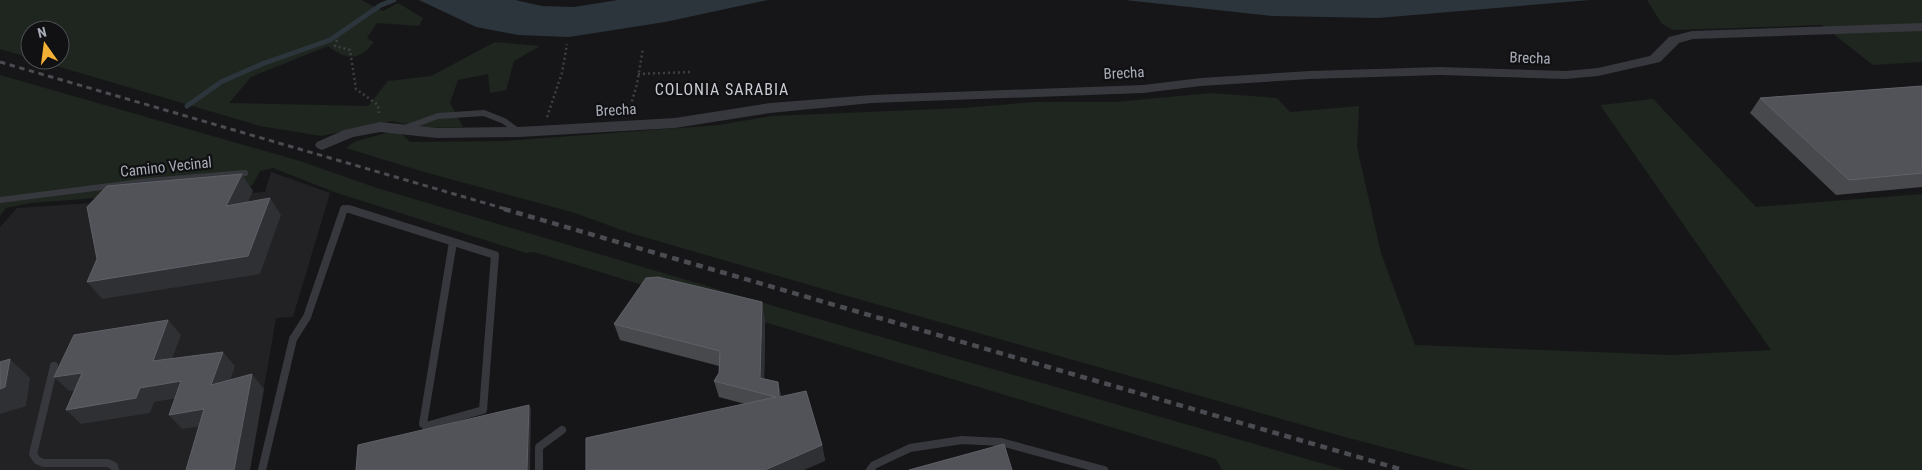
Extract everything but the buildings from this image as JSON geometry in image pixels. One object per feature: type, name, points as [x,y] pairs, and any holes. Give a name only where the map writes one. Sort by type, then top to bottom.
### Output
[{"type":"street","name":"Brecha","points":[[322,144],[349,133],[380,126],[398,130],[438,133],[518,132],[675,123],[770,108],[828,102],[1143,89],[1201,82],[1310,75],[1440,71],[1565,75],[1598,72],[1644,62],[1655,58],[1674,40],[1692,35],[1922,27]]},
{"type":"lane","points":[[398,130],[438,116],[484,113],[504,121],[518,132]]},
{"type":"lane","name":"Camino Vecinal","points":[[0,200],[149,181],[245,173]]},
{"type":"lane","points":[[262,470],[293,340],[307,317],[341,210],[347,208],[494,255],[495,272],[485,406],[480,412],[424,426],[453,242]]},
{"type":"lane","points":[[54,366],[33,454],[37,460],[44,463],[108,463],[114,466],[115,470]]},
{"type":"lane","points":[[539,470],[539,448],[562,430]]},
{"type":"lane","points":[[870,470],[874,465],[910,448],[962,440],[1001,442],[1104,470]]},
{"type":"path","points":[[337,40],[335,46],[350,50],[356,89],[378,105],[380,126]]},
{"type":"path","points":[[545,130],[549,108],[562,73],[568,44]]},
{"type":"path","points":[[625,126],[643,48]]},
{"type":"path","points":[[638,74],[690,72]]},
{"type":"shaded area","points":[[0,0],[361,0],[383,11],[398,3],[423,18],[419,26],[377,23],[367,38],[374,42],[363,53],[352,57],[347,56],[328,46],[251,77],[229,103],[368,106],[388,81],[431,76],[495,42],[540,46],[514,61],[506,90],[490,93],[488,74],[458,80],[450,103],[463,127],[422,128],[392,121],[321,136],[260,126],[70,70],[70,20],[20,20],[20,55],[0,49]]},
{"type":"shaded area","points":[[419,0],[515,0],[542,6],[574,7],[618,0],[768,0],[665,22],[569,37],[518,35],[476,27]]},
{"type":"shaded area","points":[[1125,0],[1590,0],[1378,18],[1272,16]]},
{"type":"shaded area","points":[[1647,0],[1922,0],[1922,62],[1873,65],[1822,25],[1673,30],[1662,24]]},
{"type":"shaded area","points":[[0,75],[300,161],[377,188],[784,309],[1345,470],[1222,470],[1216,459],[534,252],[526,253],[337,193],[273,168],[260,171],[252,186],[31,203],[6,208],[0,216]]},
{"type":"shaded area","points":[[1211,93],[1277,98],[1290,112],[1359,106],[1357,147],[1381,253],[1415,345],[1671,355],[1771,350],[1600,105],[1653,99],[1756,207],[1922,194],[1922,470],[1470,470],[1345,437],[837,293],[630,233],[575,213],[424,172],[346,148],[356,141],[398,130],[410,142],[505,141],[718,125],[772,116],[962,108],[1036,102],[1115,102]]},
{"type":"shaded area","points":[[271,172],[330,193],[293,317],[276,318],[250,470],[0,470],[0,227],[17,208],[265,192]]},
{"type":"waterway","points":[[187,106],[221,82],[262,64],[330,40],[381,5],[394,0]]},
{"type":"railway","points":[[0,62],[509,210]]},
{"type":"railway","points":[[504,209],[1403,470]]},
{"type":"district","name":"COLONIA SARABIA","points":[[722,89]]}]
